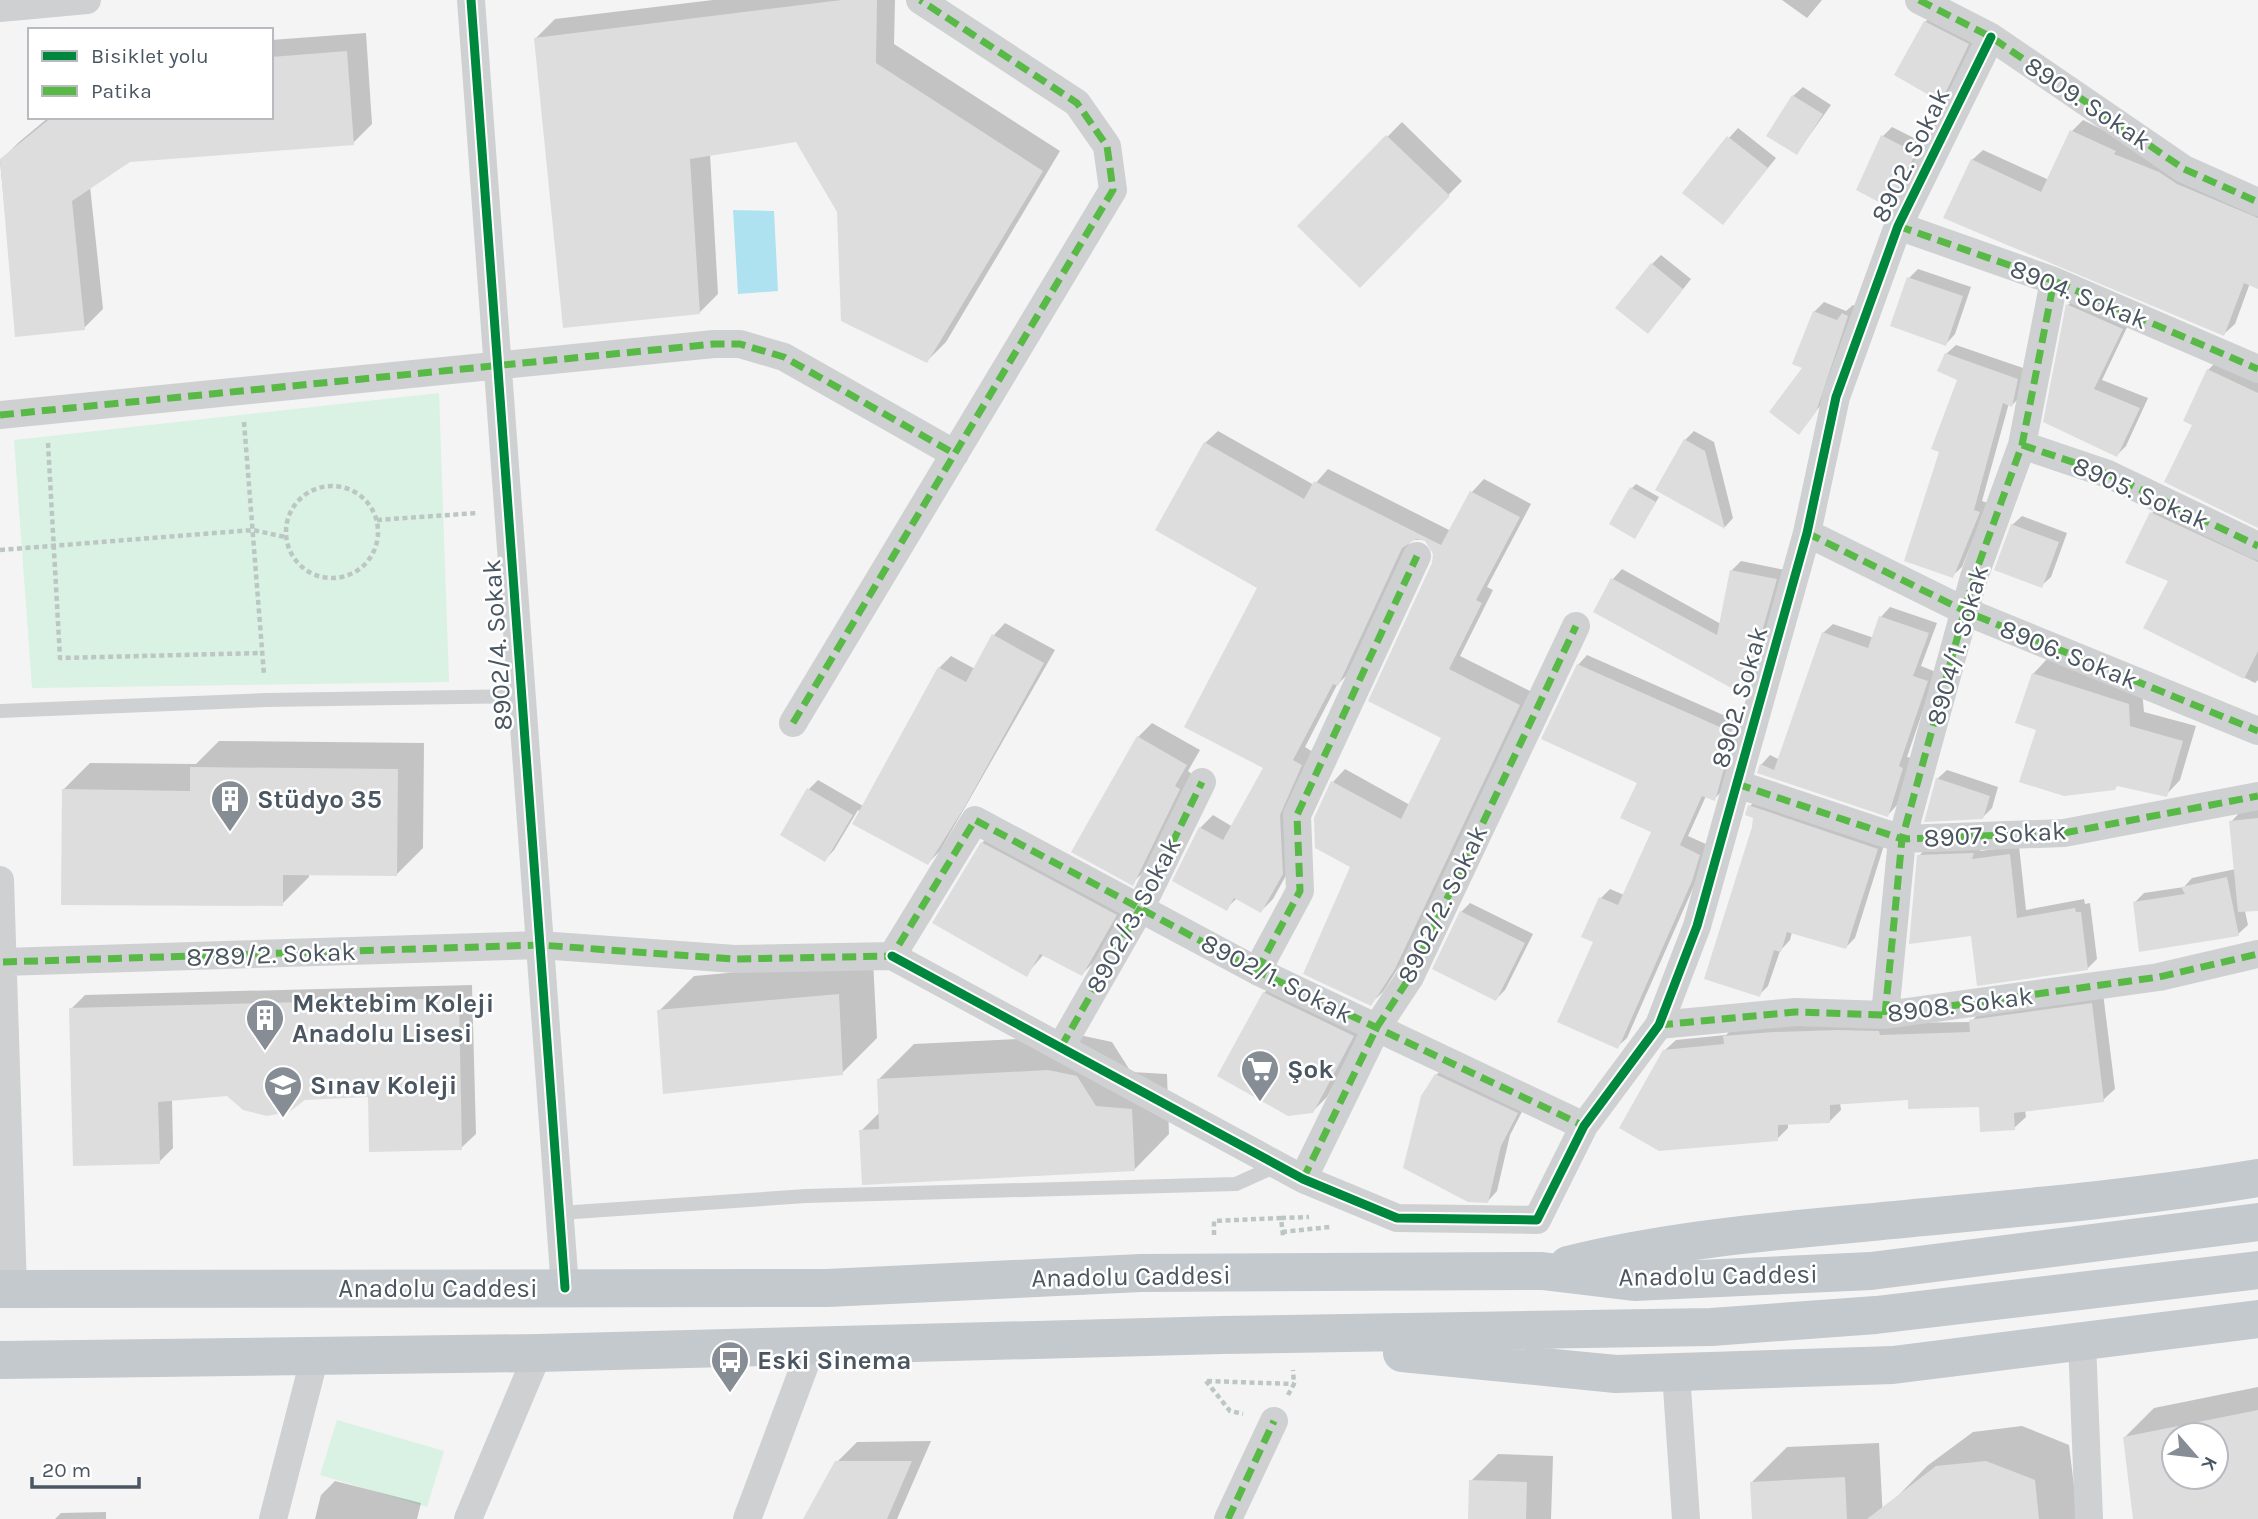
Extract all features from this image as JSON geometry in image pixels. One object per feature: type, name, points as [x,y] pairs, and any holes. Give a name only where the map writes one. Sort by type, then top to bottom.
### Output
[{"type":"highway","points":[[1542,1271],[1628,1250],[1759,1232],[2187,1190],[2258,1178]]},
{"type":"highway","name":"Anadolu Caddesi","points":[[7,1289],[827,1288],[1141,1273],[1542,1271],[1634,1282],[1871,1271],[2258,1222]]},
{"type":"highway","name":"Anadolu Caddesi","points":[[0,1360],[538,1353],[1222,1335],[1711,1327],[1876,1315],[2258,1270]]},
{"type":"highway","points":[[1222,1335],[1616,1374],[1893,1365],[2258,1319]]},
{"type":"street","points":[[0,8],[86,0]]},
{"type":"street","name":"8902/4. Sokak","points":[[471,0],[565,1288]]},
{"type":"street","points":[[793,723],[1112,190],[1107,146],[1077,103],[920,0]]},
{"type":"street","name":"8909. Sokak","points":[[1919,0],[1991,37],[2184,169],[2258,202]]},
{"type":"street","name":"8902. Sokak","points":[[1303,1179],[1397,1218],[1537,1220],[1584,1126],[1659,1025],[1698,926],[1807,533],[1836,397],[1898,226],[1991,37]]},
{"type":"street","name":"8904. Sokak","points":[[1898,226],[2054,281],[2258,369]]},
{"type":"street","name":"8904/1. Sokak","points":[[1885,1015],[1902,839],[1967,612],[1974,578],[2022,445],[2054,281]]},
{"type":"street","points":[[0,415],[740,344],[784,357],[955,454]]},
{"type":"street","name":"8905. Sokak","points":[[2022,445],[2108,474],[2258,547]]},
{"type":"street","name":"8906. Sokak","points":[[1807,533],[1967,612],[2258,731]]},
{"type":"street","points":[[1257,971],[1300,891],[1297,815],[1418,556]]},
{"type":"street","name":"8902/2. Sokak","points":[[1303,1179],[1377,1027],[1409,977],[1576,626]]},
{"type":"street","name":"8902/3. Sokak","points":[[1061,1047],[1141,907],[1202,782]]},
{"type":"street","name":"8907. Sokak","points":[[1737,784],[1902,839],[2064,833],[2258,796]]},
{"type":"street","name":"8902/1. Sokak","points":[[892,956],[975,820],[1257,971],[1584,1126]]},
{"type":"street","points":[[0,880],[7,1289]]},
{"type":"street","points":[[540,945],[734,959],[892,956],[1303,1179]]},
{"type":"street","name":"8789/2. Sokak","points":[[3,962],[540,945]]},
{"type":"street","name":"8908. Sokak","points":[[1659,1025],[1795,1012],[1885,1015],[2159,977],[2258,954]]},
{"type":"street","points":[[2082,1342],[2090,1519]]},
{"type":"street","points":[[747,1519],[812,1346]]},
{"type":"street","points":[[468,1519],[538,1353]]},
{"type":"street","points":[[272,1519],[315,1356]]},
{"type":"street","points":[[1676,1373],[1686,1519]]},
{"type":"street","points":[[1228,1519],[1274,1421]]},
{"type":"lane","points":[[0,711],[266,700],[522,696]]},
{"type":"lane","points":[[560,1213],[806,1196],[1236,1184],[1278,1165]]},
{"type":"path","points":[[241,391],[266,700]]},
{"type":"path","points":[[47,410],[60,659],[262,653]]},
{"type":"path","points":[[334,485],[348,488],[371,506],[377,520],[375,549],[368,562],[343,578],[328,579],[306,570],[290,552],[285,537],[286,521],[293,506],[303,495],[318,487],[334,485]]},
{"type":"path","points":[[377,520],[508,510]]},
{"type":"path","points":[[0,550],[253,530],[285,537]]},
{"type":"path","points":[[1282,1232],[1340,1226]]},
{"type":"path","points":[[1206,1381],[1294,1384]]},
{"type":"green space","points":[[439,393],[449,682],[32,688],[14,440]]},
{"type":"green space","points":[[337,1420],[444,1451],[427,1507],[320,1475]]},
{"type":"water","points":[[733,210],[774,211],[778,291],[738,294]]},
{"type":"building","points":[[842,0],[877,0],[876,63],[1043,171],[927,363],[841,321],[837,212],[796,142],[690,159],[700,314],[563,328],[534,38]]},
{"type":"building","points":[[1924,21],[1969,44],[1941,102],[1894,75]]},
{"type":"building","points":[[347,51],[354,145],[130,162],[72,201],[85,330],[15,337],[0,159],[50,119],[273,119],[273,57]]},
{"type":"building","points":[[1792,95],[1823,114],[1797,155],[1766,136]]},
{"type":"building","points":[[2070,130],[2116,151],[2114,154],[2159,172],[2177,184],[2258,218],[2258,289],[2244,283],[2224,336],[1943,218],[1971,159],[2041,192]]},
{"type":"building","points":[[1386,135],[1450,196],[1360,288],[1297,226]]},
{"type":"building","points":[[1881,135],[1916,153],[1888,207],[1856,190]]},
{"type":"building","points":[[1727,136],[1768,168],[1723,225],[1682,193]]},
{"type":"building","points":[[1651,263],[1683,289],[1648,334],[1615,308]]},
{"type":"building","points":[[1907,277],[1963,296],[1946,346],[1890,326]]},
{"type":"building","points":[[2066,304],[2123,329],[2094,389],[2140,408],[2117,457],[2043,422]]},
{"type":"building","points":[[1813,311],[1837,320],[1842,313],[1848,316],[1816,412],[1799,435],[1769,412],[1802,368],[1792,364]]},
{"type":"building","points":[[1945,353],[2018,379],[2012,407],[2003,403],[1974,510],[1980,512],[1953,578],[1904,561],[1939,452],[1931,449],[1957,380],[1937,371]]},
{"type":"building","points":[[2207,369],[2258,393],[2258,528],[2164,482],[2192,425],[2183,421]]},
{"type":"building","points":[[1684,439],[1705,451],[1725,529],[1655,490]]},
{"type":"building","points":[[1204,442],[1304,499],[1314,481],[1441,545],[1470,491],[1520,517],[1476,600],[1482,603],[1449,669],[1520,705],[1395,969],[1371,1006],[1303,974],[1350,867],[1315,848],[1314,818],[1331,781],[1401,819],[1441,738],[1368,701],[1432,563],[1433,554],[1425,541],[1416,539],[1402,548],[1338,686],[1333,684],[1293,760],[1302,765],[1280,815],[1283,874],[1261,913],[1234,898],[1227,911],[1172,881],[1199,827],[1223,840],[1263,768],[1184,727],[1257,588],[1155,530]]},
{"type":"building","points":[[1630,487],[1656,502],[1635,539],[1609,524]]},
{"type":"building","points":[[2150,512],[2258,562],[2258,651],[2244,679],[2143,628],[2168,581],[2125,563]]},
{"type":"building","points":[[2011,524],[2059,542],[2042,588],[1994,570]]},
{"type":"building","points":[[1730,570],[1777,579],[1744,695],[1593,612],[1611,578],[1717,635]]},
{"type":"building","points":[[1879,616],[1929,633],[1913,676],[1928,681],[1899,766],[1903,768],[1888,817],[1757,773],[1760,764],[1774,770],[1822,632],[1868,648]]},
{"type":"building","points":[[992,634],[1044,663],[964,808],[928,865],[852,824],[938,667],[966,682]]},
{"type":"building","points":[[1577,664],[1729,731],[1721,746],[1729,750],[1715,801],[1702,796],[1680,845],[1700,855],[1692,881],[1618,1049],[1557,1022],[1593,942],[1581,937],[1599,897],[1618,905],[1651,832],[1620,818],[1637,783],[1541,739]]},
{"type":"building","points":[[2032,673],[2129,704],[2130,726],[2183,741],[2167,797],[2117,786],[2115,790],[2064,796],[2019,782],[2036,730],[2015,723]]},
{"type":"building","points":[[1137,736],[1187,765],[1175,786],[1180,789],[1133,886],[1071,852]]},
{"type":"building","name":"Stüdyo 35","points":[[190,767],[398,769],[397,876],[283,875],[283,906],[61,905],[62,789],[190,791]]},
{"type":"building","points":[[1936,778],[1990,796],[1983,819],[1924,822]]},
{"type":"building","points":[[807,788],[853,815],[825,862],[780,835]]},
{"type":"building","points":[[1748,805],[1878,849],[1846,949],[1787,932],[1781,952],[1774,950],[1760,997],[1704,979],[1752,827],[1753,818],[1745,815]]},
{"type":"building","points":[[2258,818],[2258,911],[2238,912],[2229,821]]},
{"type":"building","points":[[981,842],[1117,915],[1082,976],[1040,954],[1027,977],[932,923]]},
{"type":"building","points":[[1974,853],[1972,859],[2010,854],[2017,918],[2075,908],[2076,912],[2081,912],[2088,970],[1977,986],[1971,936],[1909,944],[1917,855]]},
{"type":"building","points":[[2227,877],[2239,936],[2139,952],[2133,902],[2185,894],[2181,887]]},
{"type":"building","points":[[1460,911],[1525,943],[1496,1001],[1432,969]]},
{"type":"building","points":[[1263,992],[1354,1036],[1313,1113],[1288,1116],[1217,1076]]},
{"type":"building","points":[[839,994],[843,1075],[663,1094],[657,1010]]},
{"type":"building","name":"Mektebim Koleji Anadolu Lisesi","points":[[459,998],[462,1150],[369,1152],[368,1097],[305,1100],[289,1112],[267,1116],[243,1110],[227,1096],[158,1102],[160,1164],[73,1166],[69,1008]]},
{"type":"building","points":[[2092,1003],[2104,1102],[2014,1113],[2015,1130],[1980,1132],[1979,1107],[1908,1109],[1908,1100],[1830,1105],[1830,1123],[1778,1125],[1778,1141],[1659,1151],[1619,1128],[1663,1050],[1724,1044],[1723,1036],[1774,1032],[1879,1031],[1880,1035],[1970,1032],[1969,1020]]},
{"type":"building","points":[[1048,1070],[1077,1076],[1096,1106],[1132,1109],[1135,1171],[862,1185],[859,1130],[879,1129],[877,1079]]},
{"type":"building","points":[[1435,1074],[1518,1113],[1501,1146],[1488,1203],[1468,1202],[1403,1168],[1421,1096]]},
{"type":"building","points":[[2258,1410],[2258,1519],[2133,1519],[2123,1437],[2160,1430],[2160,1491],[2230,1491],[2230,1421],[2203,1421]]},
{"type":"building","points":[[835,1461],[912,1461],[887,1519],[803,1519]]},
{"type":"building","points":[[1986,1461],[2035,1480],[2039,1519],[1867,1519],[1936,1466]]},
{"type":"building","points":[[1845,1477],[1847,1519],[1752,1519],[1750,1482]]},
{"type":"building","points":[[1469,1480],[1527,1482],[1526,1519],[1468,1519]]},
{"type":"marked path","points":[[793,723],[1113,190],[1107,146],[1077,103],[920,0]]},
{"type":"marked path","points":[[1919,0],[1991,37],[2184,169],[2258,202]]},
{"type":"marked path","points":[[1898,226],[2054,281],[2258,369]]},
{"type":"marked path","points":[[1885,1015],[1902,839],[1974,577],[2022,445],[2054,281]]},
{"type":"marked path","points":[[0,415],[714,344],[740,344],[784,357],[955,454]]},
{"type":"marked path","points":[[2022,445],[2108,474],[2258,546]]},
{"type":"marked path","points":[[1807,533],[1967,612],[2258,731]]},
{"type":"marked path","points":[[1257,971],[1300,891],[1297,815],[1417,556]]},
{"type":"marked path","points":[[1303,1179],[1377,1027],[1410,977],[1576,626]]},
{"type":"marked path","points":[[1061,1047],[1141,907],[1202,782]]},
{"type":"marked path","points":[[1737,784],[1902,839],[2064,833],[2258,796]]},
{"type":"marked path","points":[[3,962],[540,945],[735,959],[892,956],[975,820],[1257,971],[1584,1126]]},
{"type":"marked path","points":[[1659,1025],[1795,1012],[1885,1015],[2159,977],[2258,954]]},
{"type":"marked path","points":[[1228,1519],[1274,1421]]},
{"type":"cycle path","points":[[471,0],[565,1288]]},
{"type":"cycle path","points":[[892,956],[1303,1179],[1397,1218],[1537,1220],[1584,1126],[1659,1025],[1697,926],[1807,533],[1836,397],[1898,226],[1991,37]]},
{"type":"place","name":"Stüdyo 35","points":[[230,833]]},
{"type":"place","name":"Mektebim Koleji Anadolu Lisesi","points":[[265,1052]]},
{"type":"place","name":"Şok","points":[[1260,1103]]},
{"type":"place","name":"Sınav Koleji","points":[[283,1119]]},
{"type":"place","name":"Eski Sinema","points":[[730,1394]]}]
